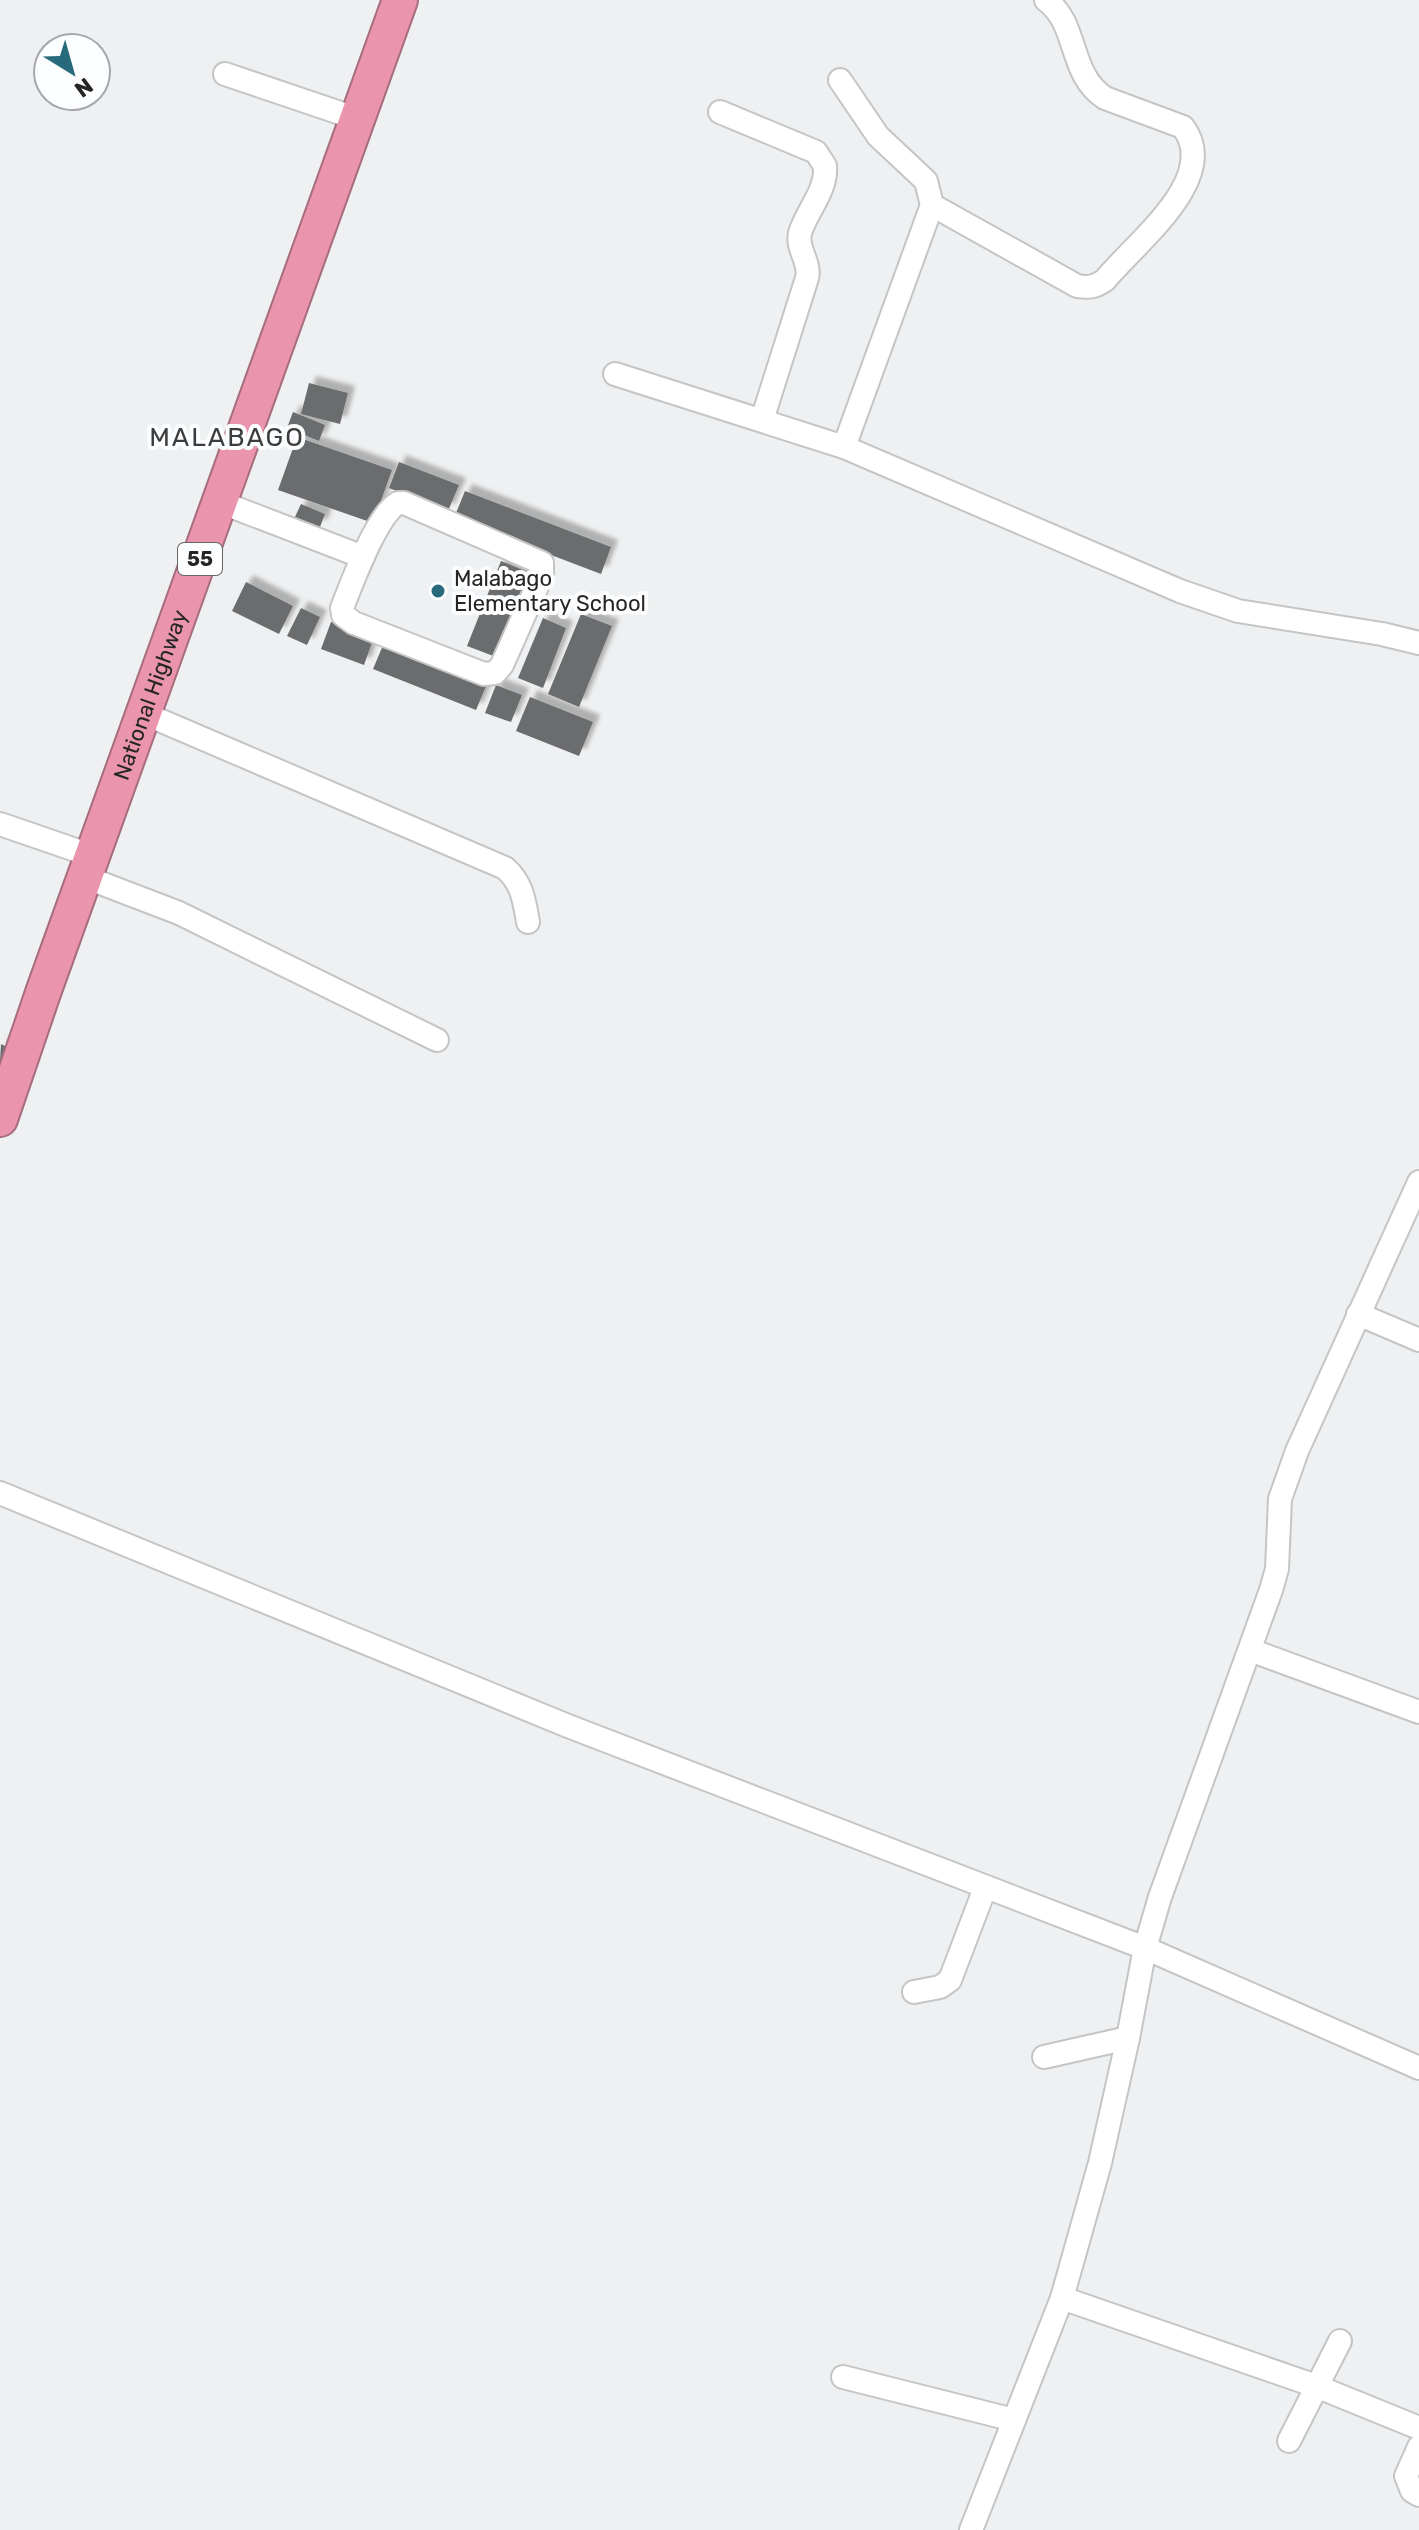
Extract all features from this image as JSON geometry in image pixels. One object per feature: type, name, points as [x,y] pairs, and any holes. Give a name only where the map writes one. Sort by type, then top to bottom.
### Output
[{"type":"highway","name":"National Highway","points":[[0,1119],[400,0]]},
{"type":"street","points":[[932,205],[1077,286],[1089,288],[1105,280],[1166,214],[1183,189],[1194,162],[1188,133],[1177,123],[1105,98],[1094,91],[1085,80],[1063,21],[1055,7],[1046,0]]},
{"type":"street","points":[[225,74],[358,119]]},
{"type":"street","points":[[840,80],[878,136],[926,181],[932,205],[844,447]]},
{"type":"street","points":[[720,112],[816,152],[825,166],[824,184],[800,234],[808,265],[807,278],[762,420]]},
{"type":"street","points":[[615,374],[844,447],[1180,591],[1238,611],[1382,634],[1419,643]]},
{"type":"street","points":[[220,502],[363,557]]},
{"type":"street","points":[[404,503],[539,559],[543,569],[502,665],[490,675],[347,619],[342,608],[363,557],[392,506],[404,503]]},
{"type":"street","points":[[143,713],[505,868],[517,879],[528,922]]},
{"type":"street","points":[[0,824],[437,1040]]},
{"type":"street","points":[[971,2530],[1062,2298],[1100,2163],[1145,1948],[1160,1897],[1277,1569],[1278,1513],[1284,1486],[1419,1182]]},
{"type":"street","points":[[1358,1314],[1419,1340]]},
{"type":"street","points":[[0,1493],[568,1726],[1145,1948],[1419,2068]]},
{"type":"street","points":[[1250,1650],[1419,1712]]},
{"type":"street","points":[[914,1992],[940,1987],[950,1980],[985,1888]]},
{"type":"street","points":[[1044,2057],[1128,2038]]},
{"type":"street","points":[[1062,2298],[1316,2386],[1419,2428]]},
{"type":"street","points":[[1289,2441],[1340,2341]]},
{"type":"street","points":[[843,2377],[1014,2420]]},
{"type":"street","points":[[1419,2447],[1406,2476],[1407,2484],[1419,2495]]},
{"type":"building","points":[[309,383],[348,393],[340,424],[301,414]]},
{"type":"building","points":[[293,412],[325,425],[319,441],[287,428]]},
{"type":"building","points":[[297,437],[392,470],[373,523],[278,490]]},
{"type":"building","points":[[399,462],[459,485],[448,511],[389,488]]},
{"type":"building","points":[[465,491],[611,547],[601,574],[454,518]]},
{"type":"building","points":[[301,504],[325,514],[320,527],[295,517]]},
{"type":"building","points":[[501,561],[530,573],[496,657],[467,646]]},
{"type":"building","points":[[246,582],[293,606],[279,634],[232,611]]},
{"type":"building","points":[[301,608],[320,617],[307,645],[287,636]]},
{"type":"building","points":[[581,614],[612,626],[579,707],[548,694]]},
{"type":"building","points":[[543,618],[566,628],[543,688],[518,678]]},
{"type":"building","points":[[331,622],[374,637],[364,665],[321,649]]},
{"type":"building","points":[[384,643],[487,684],[476,710],[373,669]]},
{"type":"building","points":[[496,685],[522,695],[511,722],[485,713]]},
{"type":"building","points":[[530,697],[593,722],[579,756],[516,731]]},
{"type":"building","points":[[1,1044],[13,1050],[6,1064],[0,1061]]},
{"type":"place","name":"Malabago Elementary School","points":[[438,591]]},
{"type":"district","name":"MALABAGO","points":[[227,437]]}]
